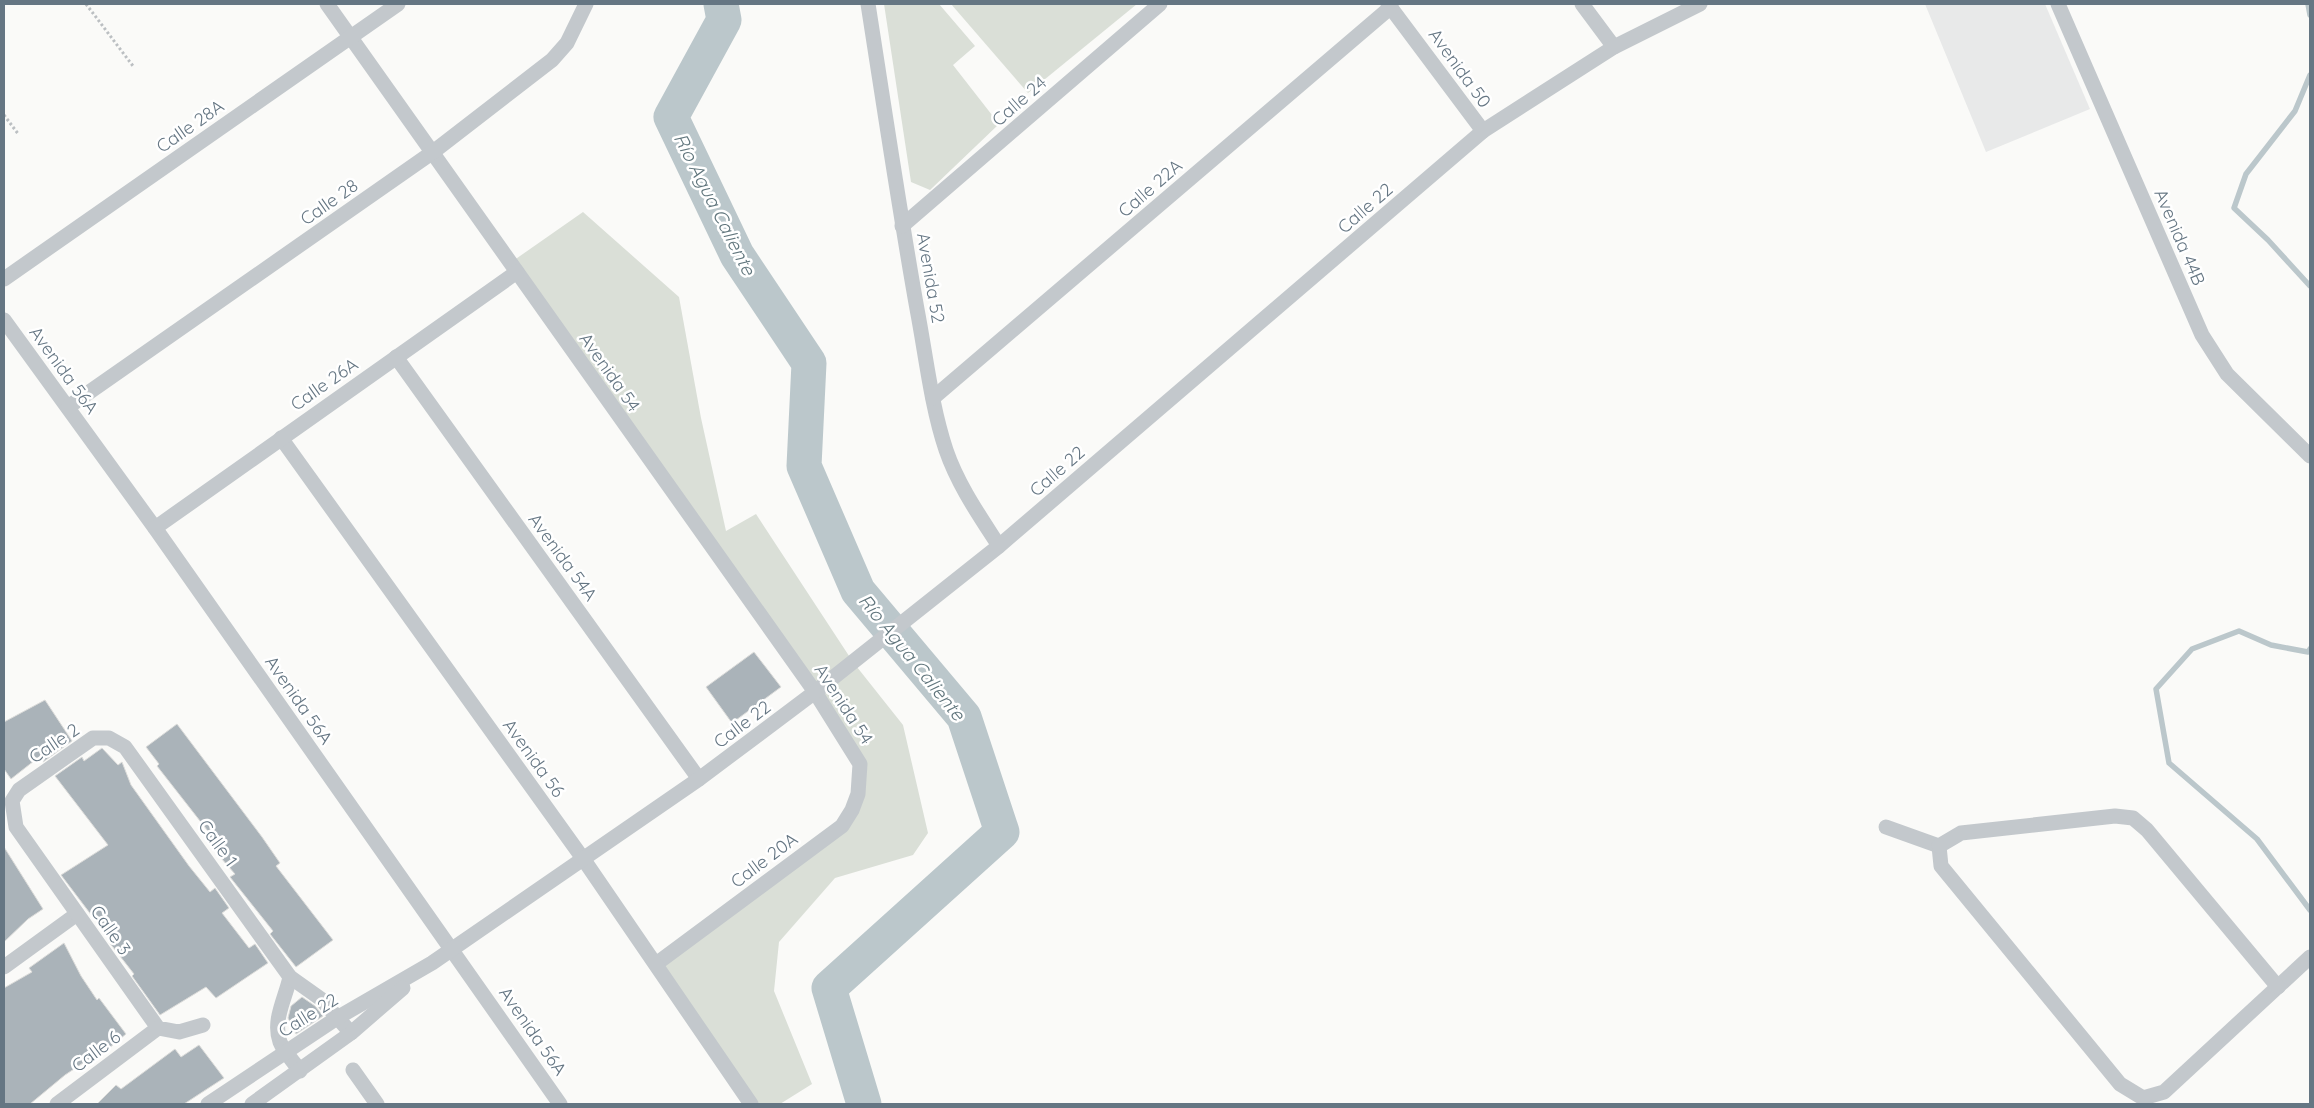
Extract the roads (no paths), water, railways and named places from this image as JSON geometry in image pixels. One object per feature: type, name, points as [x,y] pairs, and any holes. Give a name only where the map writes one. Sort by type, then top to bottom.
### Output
[{"type":"street","name":"Avenida 54","points":[[327,4],[816,692],[860,764]]},
{"type":"street","name":"Calle 28A","points":[[4,279],[398,4]]},
{"type":"street","name":"Calle 28","points":[[68,407],[433,152],[552,60],[567,44],[586,4]]},
{"type":"street","name":"Avenida 52","points":[[868,4],[902,226],[933,398],[946,449],[956,473],[967,496],[999,546]]},
{"type":"street","name":"Calle 24","points":[[902,226],[1160,4]]},
{"type":"street","points":[[1582,4],[1614,47]]},
{"type":"street","name":"Calle 22","points":[[208,1104],[286,1050],[432,963],[699,779],[816,692],[999,546],[1483,131],[1614,47],[1700,4]]},
{"type":"street","name":"Avenida 44B","points":[[2058,4],[2202,335],[2227,374],[2310,456]]},
{"type":"street","name":"Avenida 50","points":[[1390,5],[1483,131]]},
{"type":"street","name":"Calle 22A","points":[[933,398],[1390,5]]},
{"type":"street","name":"Calle 26A","points":[[155,528],[517,272]]},
{"type":"street","name":"Avenida 56A","points":[[4,320],[155,528],[560,1104]]},
{"type":"street","name":"Avenida 54A","points":[[396,357],[699,779]]},
{"type":"street","name":"Avenida 56","points":[[281,438],[584,860],[751,1104]]},
{"type":"street","name":"Calle 2","points":[[13,813],[12,801],[18,790],[93,738],[109,738]]},
{"type":"street","name":"Calle 1","points":[[109,738],[125,747],[290,977],[321,999],[351,1033]]},
{"type":"street","name":"Calle 20A","points":[[656,964],[842,826],[852,810],[858,794],[860,764]]},
{"type":"street","name":"Calle 3","points":[[13,813],[16,827],[158,1028]]},
{"type":"street","points":[[1939,846],[1961,833],[2115,816],[2133,818],[2147,830],[2278,987]]},
{"type":"street","points":[[1886,827],[1939,846]]},
{"type":"street","points":[[1939,846],[1941,866],[2120,1084],[2143,1098],[2164,1092],[2308,959]]},
{"type":"street","points":[[4,968],[77,914]]},
{"type":"street","name":"Calle 22","points":[[252,1104],[351,1033],[432,963]]},
{"type":"street","points":[[290,977],[278,1018],[280,1042],[300,1070]]},
{"type":"street","points":[[158,1028],[179,1032],[203,1025]]},
{"type":"street","name":"Calle 6","points":[[57,1104],[158,1028]]},
{"type":"street","points":[[353,1070],[377,1104]]},
{"type":"waterway","name":"Río Agua Caliente","points":[[721,4],[724,20],[671,117],[737,255],[809,363],[804,466],[858,591],[964,717],[1002,832],[829,988],[864,1104]]},
{"type":"waterway","points":[[2308,4],[2310,15]]},
{"type":"waterway","points":[[2310,75],[2295,111],[2246,174],[2234,208],[2268,240],[2310,286]]},
{"type":"waterway","points":[[2310,649],[2308,652],[2271,645],[2239,631],[2192,649],[2156,689],[2169,763],[2257,839],[2310,910]]}]
